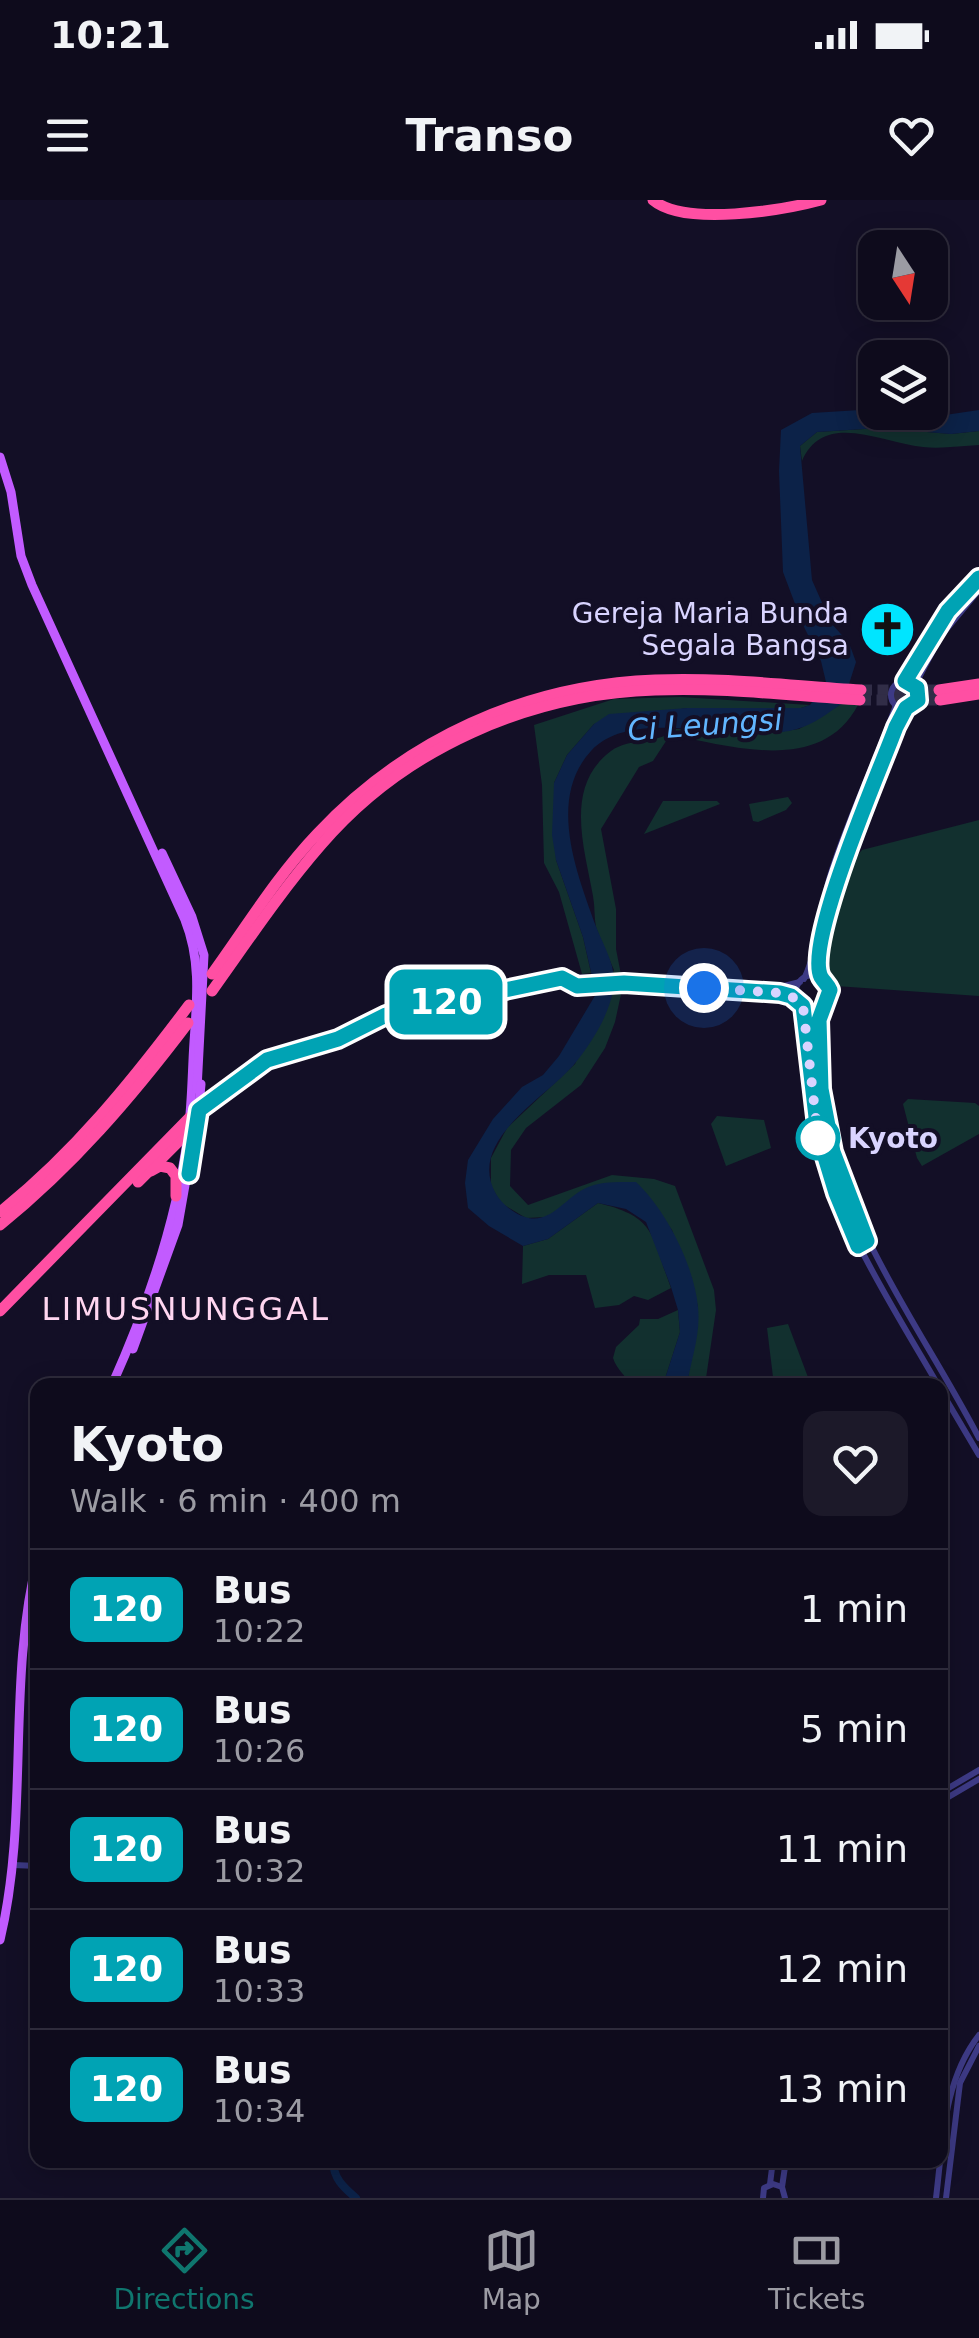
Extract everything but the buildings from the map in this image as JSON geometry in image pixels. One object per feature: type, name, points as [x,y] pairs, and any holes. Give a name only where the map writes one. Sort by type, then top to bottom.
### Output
[{"type":"highway","points":[[653,200],[668,208],[737,214],[772,212],[801,201]]},
{"type":"highway","points":[[667,200],[734,206],[822,200]]},
{"type":"highway","points":[[212,974],[287,871],[342,809],[402,760],[472,722],[537,697],[609,683],[657,680],[860,695]]},
{"type":"highway","points":[[979,684],[939,695],[979,694]]},
{"type":"highway","points":[[212,991],[322,842],[408,768],[458,739],[540,707],[610,693],[795,691]]},
{"type":"highway","points":[[0,1212],[49,1170],[125,1088],[189,1005]]},
{"type":"highway","points":[[0,1225],[94,1138],[133,1095],[188,1022]]},
{"type":"highway","points":[[0,1310],[196,1111]]},
{"type":"highway","points":[[0,1319],[191,1132]]},
{"type":"highway","points":[[146,1175],[160,1166],[170,1168],[176,1176],[176,1196]]},
{"type":"highway","points":[[0,1204],[49,1170]]},
{"type":"main road","points":[[0,457],[12,492],[24,564],[193,941],[198,984],[196,1111]]},
{"type":"main road","points":[[118,1378],[165,1266],[189,1174],[206,972],[200,937],[122,776]]},
{"type":"main road","points":[[117,1378],[176,1196],[196,1111],[200,1066]]},
{"type":"main road","points":[[189,1174],[191,1132]]},
{"type":"main road","points":[[0,1940],[13,1864],[24,1624],[30,1595]]},
{"type":"street","points":[[933,1378],[858,1246],[833,1192],[808,1097],[801,1004],[796,992],[810,965],[836,856],[896,706],[890,694],[894,686],[905,681],[948,611],[979,578]]},
{"type":"street","points":[[615,981],[780,993],[812,1009],[828,1001],[830,990],[821,977],[822,943],[856,830],[906,708],[918,700],[915,685],[940,637],[979,590]]},
{"type":"street","points":[[905,681],[915,685]]},
{"type":"street","points":[[896,706],[906,708]]},
{"type":"street","points":[[196,1111],[206,1100],[267,1060],[338,1039],[386,1015],[562,978],[780,988],[812,976],[821,977]]},
{"type":"street","points":[[821,1007],[818,1038],[833,1152],[867,1241],[979,1438]]},
{"type":"street","points":[[858,1246],[867,1241]]},
{"type":"street","points":[[948,1402],[979,1455]]},
{"type":"street","points":[[948,1788],[979,1770]]},
{"type":"street","points":[[948,1797],[979,1779]]},
{"type":"street","points":[[13,1864],[30,1865]]},
{"type":"street","points":[[948,2114],[952,2086],[966,2052],[979,2035]]},
{"type":"street","points":[[946,2198],[960,2083],[979,2046]]},
{"type":"street","points":[[770,2184],[772,2168]]},
{"type":"street","points":[[785,2168],[785,2198]]},
{"type":"street","points":[[936,2198],[940,2168]]},
{"type":"street","points":[[762,2198],[764,2188],[770,2184],[782,2187]]},
{"type":"green space","points":[[979,431],[979,445],[923,447],[839,433],[812,446],[802,461],[800,446],[817,432]]},
{"type":"green space","points":[[680,697],[810,705],[750,710],[687,708],[594,724],[567,755],[554,783],[556,860],[583,937],[591,973],[582,974],[559,892],[544,863],[542,785],[534,725],[614,699]]},
{"type":"green space","points":[[843,703],[858,705],[842,727],[822,741],[799,748],[747,749],[670,735],[653,761],[639,767],[601,829],[616,909],[616,949],[623,985],[615,1022],[605,1048],[581,1085],[526,1128],[511,1150],[510,1186],[528,1205],[612,1175],[654,1179],[675,1186],[714,1290],[716,1310],[706,1378],[688,1378],[698,1306],[672,1230],[635,1182],[546,1217],[526,1218],[501,1203],[491,1186],[491,1158],[507,1128],[575,1064],[614,970],[596,927],[581,819],[587,782],[596,766],[619,747],[662,737],[676,729],[764,734],[799,729]]},
{"type":"green space","points":[[788,797],[792,803],[786,810],[753,821],[749,804]]},
{"type":"green space","points":[[663,801],[717,801],[720,804],[644,834]]},
{"type":"green space","points":[[979,820],[979,996],[836,986],[828,958],[834,918],[847,877],[862,850]]},
{"type":"green space","points":[[908,1099],[975,1103],[979,1106],[979,1134],[922,1166],[903,1104]]},
{"type":"green space","points":[[717,1116],[764,1120],[771,1148],[726,1166],[711,1124]]},
{"type":"green space","points":[[598,1203],[642,1222],[655,1242],[671,1288],[648,1300],[634,1296],[619,1305],[595,1308],[586,1275],[549,1275],[522,1284],[523,1246],[548,1239]]},
{"type":"green space","points":[[678,1310],[680,1332],[665,1378],[625,1378],[613,1358],[616,1347],[639,1325],[640,1319],[658,1319]]},
{"type":"green space","points":[[788,1324],[808,1378],[773,1378],[767,1328]]},
{"type":"water","points":[[858,410],[858,429],[817,432],[800,446],[812,580],[831,623],[849,643],[856,662],[843,703],[803,727],[773,733],[633,730],[610,737],[591,751],[578,770],[571,791],[570,836],[581,882],[612,966],[613,992],[601,1024],[582,1054],[501,1137],[492,1155],[489,1174],[496,1194],[509,1208],[534,1219],[556,1210],[584,1189],[609,1182],[636,1182],[647,1194],[685,1256],[699,1317],[688,1378],[665,1378],[680,1332],[678,1310],[646,1222],[626,1209],[598,1203],[548,1239],[523,1246],[468,1208],[465,1183],[468,1160],[493,1119],[522,1087],[543,1075],[559,1056],[596,994],[552,835],[554,783],[567,755],[594,724],[609,714],[687,708],[801,708],[810,705],[826,682],[783,572],[781,430],[812,413]]},
{"type":"water","points":[[979,410],[979,431],[951,434],[903,430],[948,430],[948,415]]},
{"type":"waterway","name":"Ci Leungsi","points":[[334,2168],[340,2182],[356,2198]]},
{"type":"tunnel","points":[[861,690],[939,690]]},
{"type":"tunnel","points":[[860,700],[940,700]]},
{"type":"bus line","name":"120","points":[[189,1174],[199,1110],[267,1060],[338,1039],[386,1015],[562,978],[577,986],[624,983],[780,993],[803,1006],[813,1110],[824,1161],[858,1246],[867,1241],[833,1152],[821,1089],[819,1020],[821,1007],[830,996],[827,982],[821,977],[822,943],[839,875],[896,727],[906,708],[918,700],[917,688],[905,681],[948,611],[979,578]]},
{"type":"place","name":"Gereja Maria Bunda Segala Bangsa","points":[[888,629]]},
{"type":"place","name":"Kyoto","points":[[818,1138]]},
{"type":"district","name":"LIMUSNUNGGAL","points":[[186,1309]]},
{"type":"route","points":[[704,988],[780,993],[803,1006],[818,1138]]}]
